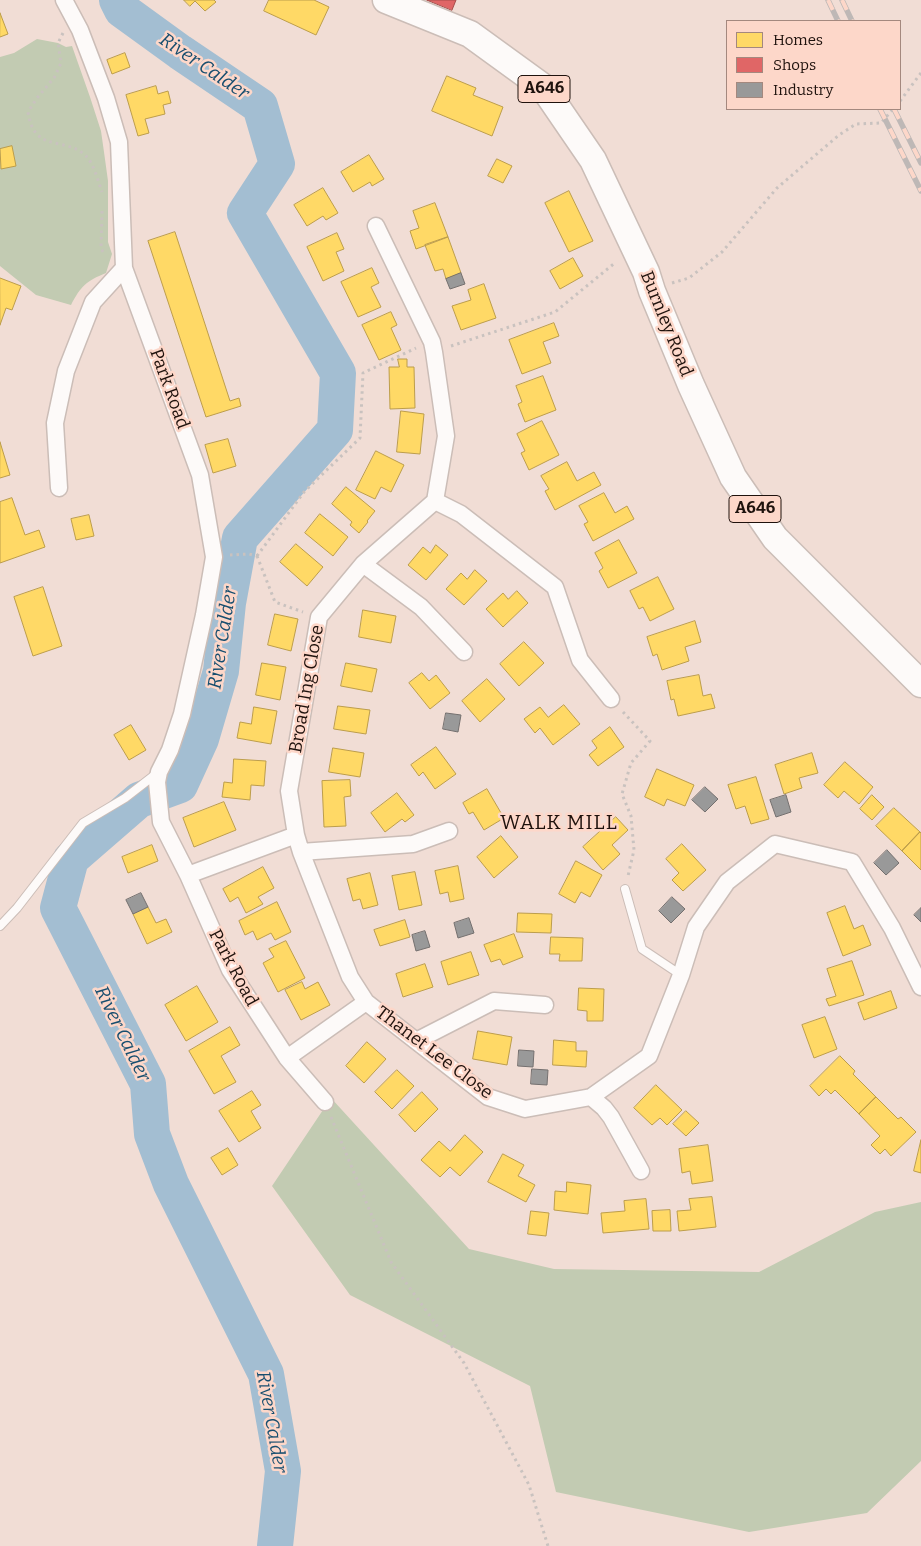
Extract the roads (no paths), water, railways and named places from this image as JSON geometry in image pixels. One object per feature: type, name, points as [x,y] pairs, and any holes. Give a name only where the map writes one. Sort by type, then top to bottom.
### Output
[{"type":"highway","name":"Burnley Road","points":[[386,0],[470,34],[543,87],[593,160],[646,272],[691,386],[733,477],[775,538],[921,684]]},
{"type":"street","name":"Park Road","points":[[64,0],[80,30],[106,98],[119,142],[124,268],[200,474],[214,557],[204,615],[182,714],[170,750],[158,777],[161,822],[188,875],[230,970],[287,1058],[325,1102]]},
{"type":"street","points":[[376,226],[433,347],[446,436],[435,502],[461,514],[555,587],[580,660],[611,699]]},
{"type":"street","points":[[59,488],[55,423],[66,371],[93,302],[124,268]]},
{"type":"street","name":"Broad Ing Close","points":[[366,1002],[350,977],[301,852],[296,835],[289,791],[319,617],[363,564],[435,502]]},
{"type":"street","points":[[363,564],[421,607],[464,652]]},
{"type":"street","points":[[301,852],[413,844],[449,831]]},
{"type":"street","points":[[188,875],[296,835]]},
{"type":"street","name":"Thanet Lee Close","points":[[287,1058],[366,1002],[488,1098],[525,1109],[591,1098],[649,1056],[681,975],[696,928],[727,882],[775,844],[852,862],[892,928],[921,987]]},
{"type":"street","points":[[416,1041],[494,1001],[545,1005]]},
{"type":"street","points":[[591,1098],[604,1108],[611,1117],[641,1171]]},
{"type":"lane","points":[[0,926],[17,908],[83,822],[126,798],[158,777]]},
{"type":"lane","points":[[625,889],[642,949],[681,975]]},
{"type":"waterway","name":"River Calder","points":[[117,0],[122,10],[260,106],[277,164],[245,213],[338,373],[335,430],[240,538],[228,603],[221,671],[201,739],[180,785],[139,800],[71,859],[58,908],[148,1084],[152,1134],[171,1184],[266,1374],[283,1471],[275,1546]]},
{"type":"railway","points":[[828,0],[838,20]]},
{"type":"railway","points":[[842,0],[852,20]]},
{"type":"railway","points":[[880,110],[921,191]]},
{"type":"railway","points":[[894,110],[921,163]]},
{"type":"district","name":"WALK MILL","points":[[559,823]]}]
